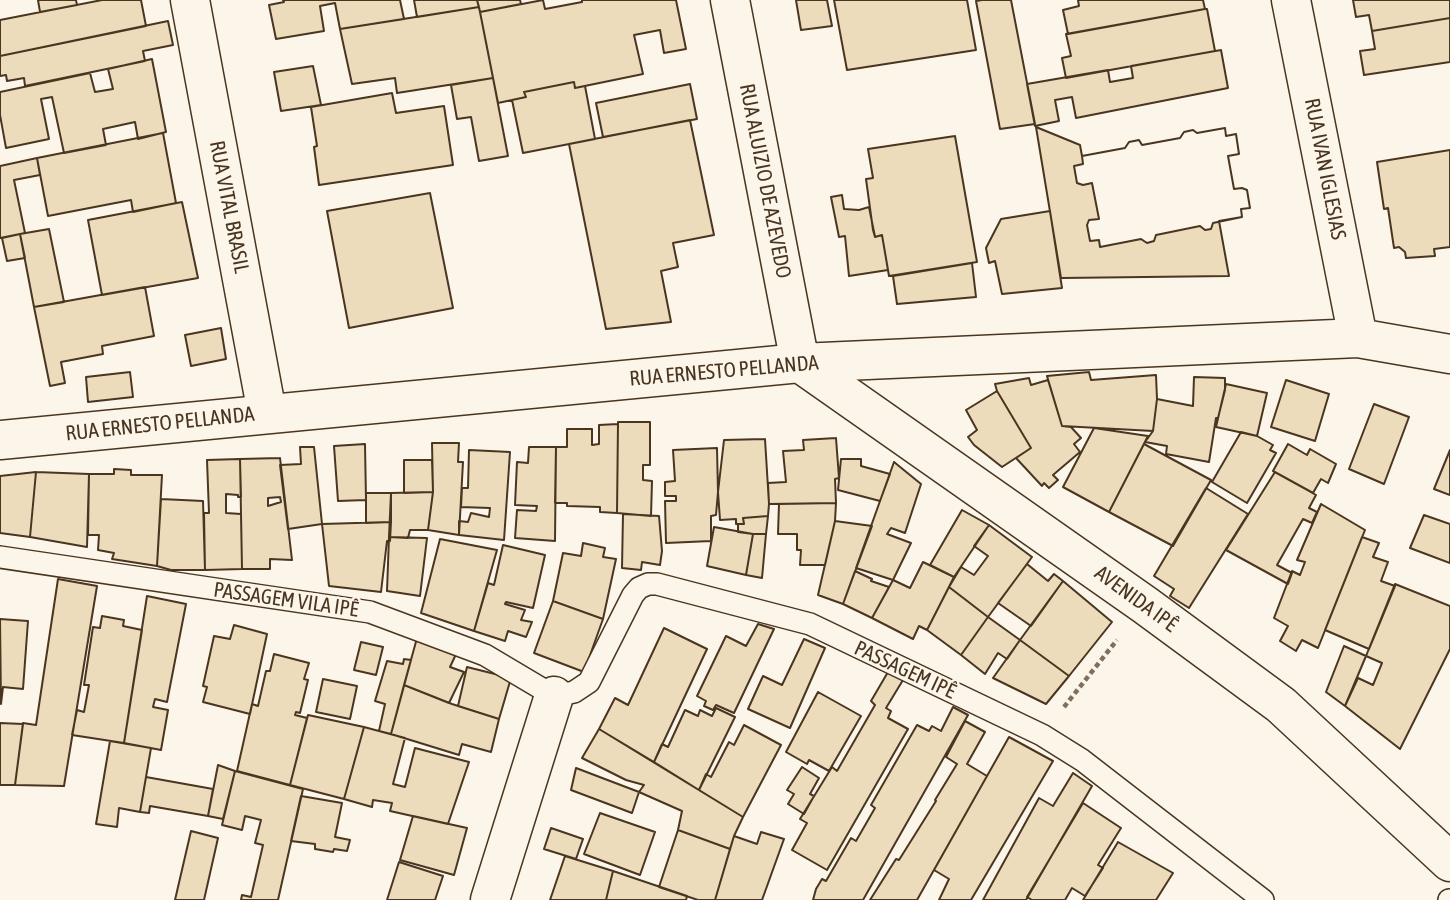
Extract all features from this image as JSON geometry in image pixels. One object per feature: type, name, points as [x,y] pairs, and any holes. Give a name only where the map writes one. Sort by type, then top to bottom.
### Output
[{"type":"street","name":"RUA VITAL BRASIL","points":[[190,0],[267,414]]},
{"type":"street","name":"RUA ALUIZIO DE AZEVEDO","points":[[730,0],[800,363]]},
{"type":"street","name":"RUA IVAN IGLESIAS","points":[[1291,0],[1358,338]]},
{"type":"street","name":"RUA ERNESTO PELLANDA","points":[[0,440],[800,363],[1358,338],[1450,354]]},
{"type":"street","name":"AVENIDA IPÊ","points":[[800,363],[1145,605],[1281,705],[1450,862]]},
{"type":"street","points":[[490,900],[554,696]]},
{"type":"lane","name":"PASSAGEM VILA IPÊ","points":[[0,557],[370,612],[485,655],[554,696]]},
{"type":"lane","name":"PASSAGEM IPÊ","points":[[554,696],[574,692],[589,682],[633,595],[648,584],[657,584],[810,624],[1042,735],[1082,760],[1263,900]]},
{"type":"path","points":[[1042,735],[1145,605]]},
{"type":"building","points":[[38,0],[76,0],[77,5],[40,12]]},
{"type":"building","points":[[102,0],[141,0],[146,26],[0,56],[0,20]]},
{"type":"building","points":[[283,0],[400,0],[404,19],[340,29],[335,3],[320,6],[324,31],[276,39],[269,5],[284,2]]},
{"type":"building","points":[[414,0],[477,0],[479,7],[417,17]]},
{"type":"building","points":[[477,0],[520,0],[521,4],[480,12]]},
{"type":"building","points":[[543,0],[545,9],[582,0],[676,0],[686,49],[664,53],[660,30],[634,35],[643,74],[575,88],[574,82],[524,92],[526,97],[498,103],[480,12]]},
{"type":"building","points":[[796,0],[827,0],[832,26],[801,30]]},
{"type":"building","points":[[834,0],[967,0],[976,50],[847,70]]},
{"type":"building","points":[[1011,0],[1035,124],[1000,129],[976,1]]},
{"type":"building","points":[[1078,0],[1203,0],[1205,9],[1068,34],[1063,10],[1079,6]]},
{"type":"building","points":[[1353,0],[1450,0],[1450,18],[1372,31],[1369,15],[1356,17]]},
{"type":"building","points":[[479,7],[493,78],[397,93],[395,78],[352,84],[340,29]]},
{"type":"building","points":[[1207,9],[1215,51],[1066,78],[1062,58],[1071,56],[1066,34]]},
{"type":"building","points":[[1450,18],[1450,62],[1364,75],[1360,51],[1375,49],[1372,31]]},
{"type":"building","points":[[168,21],[173,45],[143,51],[145,61],[25,86],[24,78],[7,81],[6,75],[0,76],[0,56]]},
{"type":"building","points":[[1221,50],[1228,88],[1076,118],[1072,97],[1055,100],[1059,121],[1035,126],[1027,84],[1108,70],[1110,82],[1133,78],[1131,66]]},
{"type":"building","points":[[152,59],[166,132],[138,139],[135,122],[103,129],[106,145],[64,153],[52,97],[41,99],[49,139],[6,148],[0,115],[0,92],[90,73],[95,92],[113,89],[108,69]]},
{"type":"building","points":[[313,66],[321,105],[281,111],[274,72]]},
{"type":"building","points":[[493,78],[508,156],[479,161],[471,117],[457,119],[451,85]]},
{"type":"building","points":[[574,82],[575,88],[585,86],[595,139],[523,153],[512,100],[526,97],[524,92]]},
{"type":"building","points":[[690,84],[697,119],[603,137],[596,103]]},
{"type":"building","points":[[392,93],[396,113],[444,106],[453,165],[319,185],[311,107]]},
{"type":"building","points":[[690,120],[714,235],[673,243],[678,267],[661,271],[671,322],[606,329],[569,144]]},
{"type":"building","points":[[1036,127],[1080,145],[1082,156],[1125,148],[1129,142],[1139,140],[1142,145],[1180,138],[1184,132],[1193,130],[1197,133],[1225,128],[1226,136],[1236,134],[1239,154],[1228,156],[1234,189],[1247,190],[1250,208],[1241,209],[1242,217],[1219,221],[1229,276],[1061,278]]},
{"type":"building","points":[[1225,128],[1226,136],[1236,134],[1239,154],[1228,156],[1234,189],[1247,190],[1250,208],[1241,209],[1242,217],[1213,223],[1211,229],[1205,230],[1200,226],[1156,235],[1154,241],[1147,243],[1141,239],[1100,247],[1099,240],[1090,241],[1087,225],[1089,220],[1099,219],[1092,183],[1077,183],[1074,166],[1083,164],[1082,156],[1125,148],[1129,142],[1139,140],[1142,145],[1180,138],[1184,132],[1193,130],[1197,133]]},
{"type":"building","points":[[163,133],[176,203],[133,212],[131,200],[48,216],[37,158]]},
{"type":"building","points":[[955,136],[977,262],[889,276],[882,235],[875,237],[873,230],[866,179],[873,178],[868,149]]},
{"type":"building","points":[[1450,150],[1450,247],[1434,249],[1435,256],[1406,258],[1405,252],[1399,247],[1394,248],[1388,208],[1384,209],[1377,162]]},
{"type":"building","points":[[37,158],[40,175],[14,180],[25,233],[0,238],[0,166]]},
{"type":"building","points":[[430,193],[453,308],[349,328],[327,211]]},
{"type":"building","points":[[842,195],[844,209],[859,210],[869,207],[875,237],[882,235],[888,270],[849,276],[845,236],[839,237],[831,197]]},
{"type":"building","points":[[182,202],[198,278],[102,295],[88,220]]},
{"type":"building","points":[[1050,211],[1062,288],[1002,294],[995,261],[989,263],[986,248],[1001,219]]},
{"type":"building","points":[[49,229],[64,302],[34,307],[20,234]]},
{"type":"building","points":[[20,234],[25,258],[7,261],[2,238]]},
{"type":"building","points":[[972,263],[976,297],[897,304],[893,276]]},
{"type":"building","points":[[145,287],[154,336],[102,346],[103,354],[61,362],[65,383],[50,386],[34,307]]},
{"type":"building","points":[[221,328],[226,359],[191,366],[185,335]]},
{"type":"building","points":[[130,372],[133,397],[88,402],[86,377]]},
{"type":"building","points":[[1089,372],[1091,380],[1156,375],[1157,399],[1153,431],[1062,426],[1047,376]]},
{"type":"building","points":[[1194,377],[1225,378],[1225,390],[1216,418],[1209,462],[1166,454],[1167,446],[1145,442],[1153,431],[1157,399],[1193,406]]},
{"type":"building","points":[[1029,378],[1031,385],[1048,380],[1062,426],[1071,427],[1081,438],[1074,444],[1080,452],[1053,475],[1058,480],[1049,488],[1044,483],[1042,486],[1016,458],[1031,448],[995,384]]},
{"type":"building","points":[[1286,380],[1329,394],[1315,441],[1271,427]]},
{"type":"building","points":[[1226,384],[1267,393],[1257,436],[1216,427]]},
{"type":"building","points":[[997,391],[1031,448],[1002,467],[968,437],[977,430],[966,410]]},
{"type":"building","points":[[1374,404],[1409,417],[1384,484],[1349,469]]},
{"type":"building","points":[[618,422],[650,422],[650,465],[643,465],[643,480],[652,481],[651,516],[617,513]]},
{"type":"building","points":[[618,424],[617,513],[600,512],[600,507],[555,503],[556,447],[567,447],[567,429],[592,429],[592,445],[599,444],[599,425]]},
{"type":"building","points":[[1094,428],[1148,436],[1109,512],[1063,487]]},
{"type":"building","points":[[1241,432],[1257,436],[1273,445],[1270,450],[1276,453],[1247,503],[1212,482]]},
{"type":"building","points":[[836,438],[839,478],[835,479],[836,503],[769,504],[768,483],[786,482],[783,451],[804,450],[803,440]]},
{"type":"building","points":[[765,439],[768,516],[743,518],[744,524],[736,524],[736,519],[720,520],[718,492],[724,440]]},
{"type":"building","points":[[432,443],[459,443],[458,462],[463,462],[459,535],[428,530],[433,492]]},
{"type":"building","points":[[365,444],[366,500],[338,501],[334,446]]},
{"type":"building","points":[[1144,444],[1211,480],[1173,546],[1109,512]]},
{"type":"building","points":[[1288,444],[1307,455],[1310,449],[1336,464],[1328,483],[1321,479],[1313,493],[1273,471]]},
{"type":"building","points":[[300,447],[314,447],[322,524],[288,529],[280,465],[301,464]]},
{"type":"building","points":[[529,447],[556,447],[555,541],[515,538],[517,510],[536,511],[537,506],[515,505],[517,462],[528,463]]},
{"type":"building","points":[[717,448],[718,492],[716,515],[711,516],[711,541],[666,543],[665,501],[676,501],[676,496],[665,496],[665,482],[675,481],[673,450]]},
{"type":"building","points":[[469,450],[510,452],[504,540],[459,535],[459,521],[468,522],[471,513],[489,517],[490,508],[461,507],[462,488],[468,488]]},
{"type":"building","points":[[1450,450],[1450,495],[1434,489]]},
{"type":"building","points":[[280,458],[292,560],[270,559],[270,569],[242,569],[240,459]],"holes":[[[280,497],[281,502],[268,506],[268,498]]]},
{"type":"building","points":[[240,459],[241,497],[226,494],[226,513],[241,514],[242,569],[205,570],[204,513],[209,513],[207,460]]},
{"type":"building","points":[[841,459],[861,459],[861,466],[890,474],[880,501],[838,490]]},
{"type":"building","points":[[404,460],[432,460],[433,492],[404,493]]},
{"type":"building","points":[[894,462],[921,484],[905,533],[891,528],[887,534],[911,543],[893,580],[856,568]]},
{"type":"building","points":[[114,469],[131,470],[131,475],[162,475],[157,566],[112,559],[114,553],[98,550],[99,535],[88,535],[89,474],[114,474]]},
{"type":"building","points":[[36,472],[30,537],[0,533],[0,476]]},
{"type":"building","points":[[36,472],[89,474],[87,547],[30,537]]},
{"type":"building","points":[[1275,472],[1316,495],[1309,508],[1317,512],[1312,523],[1303,519],[1277,565],[1292,573],[1288,584],[1226,550]]},
{"type":"building","points":[[1206,488],[1248,514],[1189,608],[1170,596],[1174,589],[1154,576]]},
{"type":"building","points":[[433,492],[428,530],[410,530],[408,538],[389,537],[391,493]]},
{"type":"building","points":[[366,493],[391,493],[391,522],[366,523]]},
{"type":"building","points":[[161,499],[203,501],[205,570],[171,570],[157,566]]},
{"type":"building","points":[[836,503],[835,521],[825,565],[800,565],[801,550],[797,550],[797,534],[778,534],[779,504]]},
{"type":"building","points":[[1321,504],[1365,530],[1318,648],[1302,640],[1296,651],[1280,641],[1288,626],[1274,618],[1292,571],[1300,575],[1305,562],[1297,560]]},
{"type":"building","points":[[962,510],[989,525],[954,577],[930,565]]},
{"type":"building","points":[[623,514],[659,516],[662,551],[660,565],[642,562],[641,570],[622,568]]},
{"type":"building","points":[[1424,515],[1450,524],[1450,563],[1410,548]]},
{"type":"building","points":[[768,516],[766,534],[738,532],[738,524],[744,524],[743,518]]},
{"type":"building","points":[[835,521],[872,526],[843,604],[818,595]]},
{"type":"building","points":[[391,522],[381,592],[329,586],[322,524]]},
{"type":"building","points":[[989,525],[1032,557],[988,617],[949,587],[961,567],[974,575],[988,556],[974,546]]},
{"type":"building","points":[[714,527],[753,534],[746,575],[707,566]]},
{"type":"building","points":[[753,534],[766,534],[762,578],[746,575]]},
{"type":"building","points":[[389,537],[427,538],[420,596],[387,591]]},
{"type":"building","points":[[1362,537],[1379,543],[1373,557],[1388,562],[1381,581],[1395,586],[1369,649],[1325,630]]},
{"type":"building","points":[[440,539],[497,550],[474,631],[421,613]]},
{"type":"building","points":[[583,543],[605,548],[603,557],[616,559],[603,619],[553,601],[563,553],[581,556]]},
{"type":"building","points":[[503,545],[545,555],[533,608],[506,602],[505,604],[525,610],[521,620],[532,622],[526,637],[508,631],[505,641],[474,631],[488,583],[494,585]]},
{"type":"building","points":[[923,562],[954,577],[927,630],[919,626],[913,639],[872,618],[893,580],[910,588]]},
{"type":"building","points":[[1027,564],[1048,581],[1054,574],[1063,581],[1031,626],[998,603]]},
{"type":"building","points":[[855,571],[872,579],[871,581],[889,587],[872,618],[843,604]]},
{"type":"building","points":[[58,579],[97,586],[64,786],[15,785],[23,723],[36,725]]},
{"type":"building","points":[[1063,581],[1112,622],[1069,676],[1020,640]]},
{"type":"building","points":[[1395,584],[1450,606],[1450,649],[1400,749],[1345,706],[1358,678],[1373,685],[1382,663],[1366,656]]},
{"type":"building","points":[[949,587],[988,617],[961,655],[927,630]]},
{"type":"building","points":[[147,596],[186,604],[167,702],[155,699],[153,707],[168,710],[161,750],[124,743]]},
{"type":"building","points":[[553,601],[603,619],[584,672],[534,653]]},
{"type":"building","points":[[102,616],[124,620],[123,626],[142,630],[124,743],[72,735],[77,710],[84,712],[89,685],[84,685],[93,627],[100,628]]},
{"type":"building","points":[[988,617],[1020,640],[1007,659],[998,653],[985,674],[961,655]]},
{"type":"building","points":[[0,619],[28,621],[23,689],[3,687],[1,704]]},
{"type":"building","points":[[758,624],[774,629],[734,713],[716,705],[713,710],[704,706],[706,701],[697,696],[726,636],[746,646]]},
{"type":"building","points":[[234,625],[267,634],[250,714],[203,702],[207,687],[203,686],[214,636],[230,639]]},
{"type":"building","points":[[664,628],[707,649],[654,762],[599,729],[615,698],[628,705]]},
{"type":"building","points":[[417,638],[457,652],[450,667],[464,672],[449,703],[404,685]]},
{"type":"building","points":[[804,639],[825,648],[790,728],[748,709],[763,676],[782,685]]},
{"type":"building","points":[[1020,640],[1069,676],[1046,704],[993,678]]},
{"type":"building","points":[[361,642],[383,647],[376,675],[354,670]]},
{"type":"building","points":[[1344,646],[1366,656],[1345,706],[1326,692]]},
{"type":"building","points":[[274,654],[309,663],[300,713],[296,712],[295,715],[307,718],[290,785],[237,771],[252,704],[258,706],[266,671],[270,671]]},
{"type":"building","points":[[404,659],[411,660],[391,734],[379,731],[385,704],[375,701],[387,661],[403,664]]},
{"type":"building","points":[[467,667],[511,678],[499,719],[458,706]]},
{"type":"building","points":[[888,672],[903,680],[886,708],[891,711],[888,718],[908,729],[827,870],[792,850],[807,823],[800,819],[832,767],[837,771],[875,705],[871,701]]},
{"type":"building","points":[[323,679],[357,686],[350,719],[316,712]]},
{"type":"building","points":[[404,685],[499,719],[491,752],[462,744],[459,755],[391,734]]},
{"type":"building","points":[[818,692],[861,716],[829,771],[809,760],[807,764],[786,752]]},
{"type":"building","points":[[953,707],[968,715],[863,900],[813,900],[822,879],[826,881],[851,838],[856,841],[875,808],[871,805],[917,725],[929,731],[932,726],[941,731]]},
{"type":"building","points":[[716,708],[735,717],[699,790],[654,762],[662,744],[668,747],[685,710],[698,716],[700,710],[712,716]]},
{"type":"building","points":[[308,715],[364,727],[344,799],[290,785]]},
{"type":"building","points":[[965,721],[985,732],[967,764],[987,776],[917,900],[870,900],[896,859],[899,860],[957,764],[946,757]]},
{"type":"building","points":[[0,723],[23,724],[15,785],[0,785]]},
{"type":"building","points":[[744,725],[781,745],[743,817],[699,790],[706,774],[711,777],[729,742],[734,745]]},
{"type":"building","points":[[364,727],[405,738],[393,784],[405,787],[415,748],[469,762],[448,824],[390,811],[392,803],[373,800],[372,807],[344,799]]},
{"type":"building","points":[[599,729],[743,817],[730,849],[678,830],[682,811],[639,792],[644,785],[626,780],[582,758]]},
{"type":"building","points":[[1009,737],[1053,761],[971,900],[939,900],[949,879],[934,870]]},
{"type":"building","points":[[110,741],[151,748],[140,812],[119,808],[117,827],[96,824]]},
{"type":"building","points":[[218,765],[235,771],[223,819],[208,816]]},
{"type":"building","points":[[802,767],[819,778],[810,794],[814,796],[804,814],[788,804],[794,794],[787,790]]},
{"type":"building","points":[[576,768],[639,792],[632,813],[571,790]]},
{"type":"building","points":[[235,771],[303,789],[278,900],[241,900],[242,895],[251,897],[263,845],[255,843],[261,820],[245,816],[242,830],[222,825]]},
{"type":"building","points":[[1073,773],[1092,786],[1026,900],[983,900],[1039,798],[1053,806]]},
{"type":"building","points":[[146,777],[213,789],[208,816],[150,806],[149,813],[140,812]]},
{"type":"building","points":[[301,796],[342,803],[335,837],[350,840],[347,851],[315,849],[315,844],[291,841]]},
{"type":"building","points":[[1083,803],[1121,828],[1098,865],[1103,868],[1085,896],[1072,888],[1065,900],[1032,900],[1027,897]]},
{"type":"building","points":[[600,813],[655,832],[640,875],[584,854]]},
{"type":"building","points":[[413,816],[467,828],[454,875],[400,860]]},
{"type":"building","points":[[551,828],[583,839],[576,859],[544,849]]},
{"type":"building","points":[[678,830],[730,849],[715,900],[698,900],[659,887]]},
{"type":"building","points":[[191,831],[218,838],[204,900],[175,900]]},
{"type":"building","points":[[761,832],[784,839],[762,900],[715,900],[734,836],[757,844]]},
{"type":"building","points":[[1118,842],[1173,873],[1156,900],[1083,900]]},
{"type":"building","points":[[565,856],[613,871],[606,900],[550,900]]},
{"type":"building","points":[[399,862],[443,876],[435,900],[387,900]]},
{"type":"building","points":[[613,871],[687,896],[686,900],[606,900]]}]
